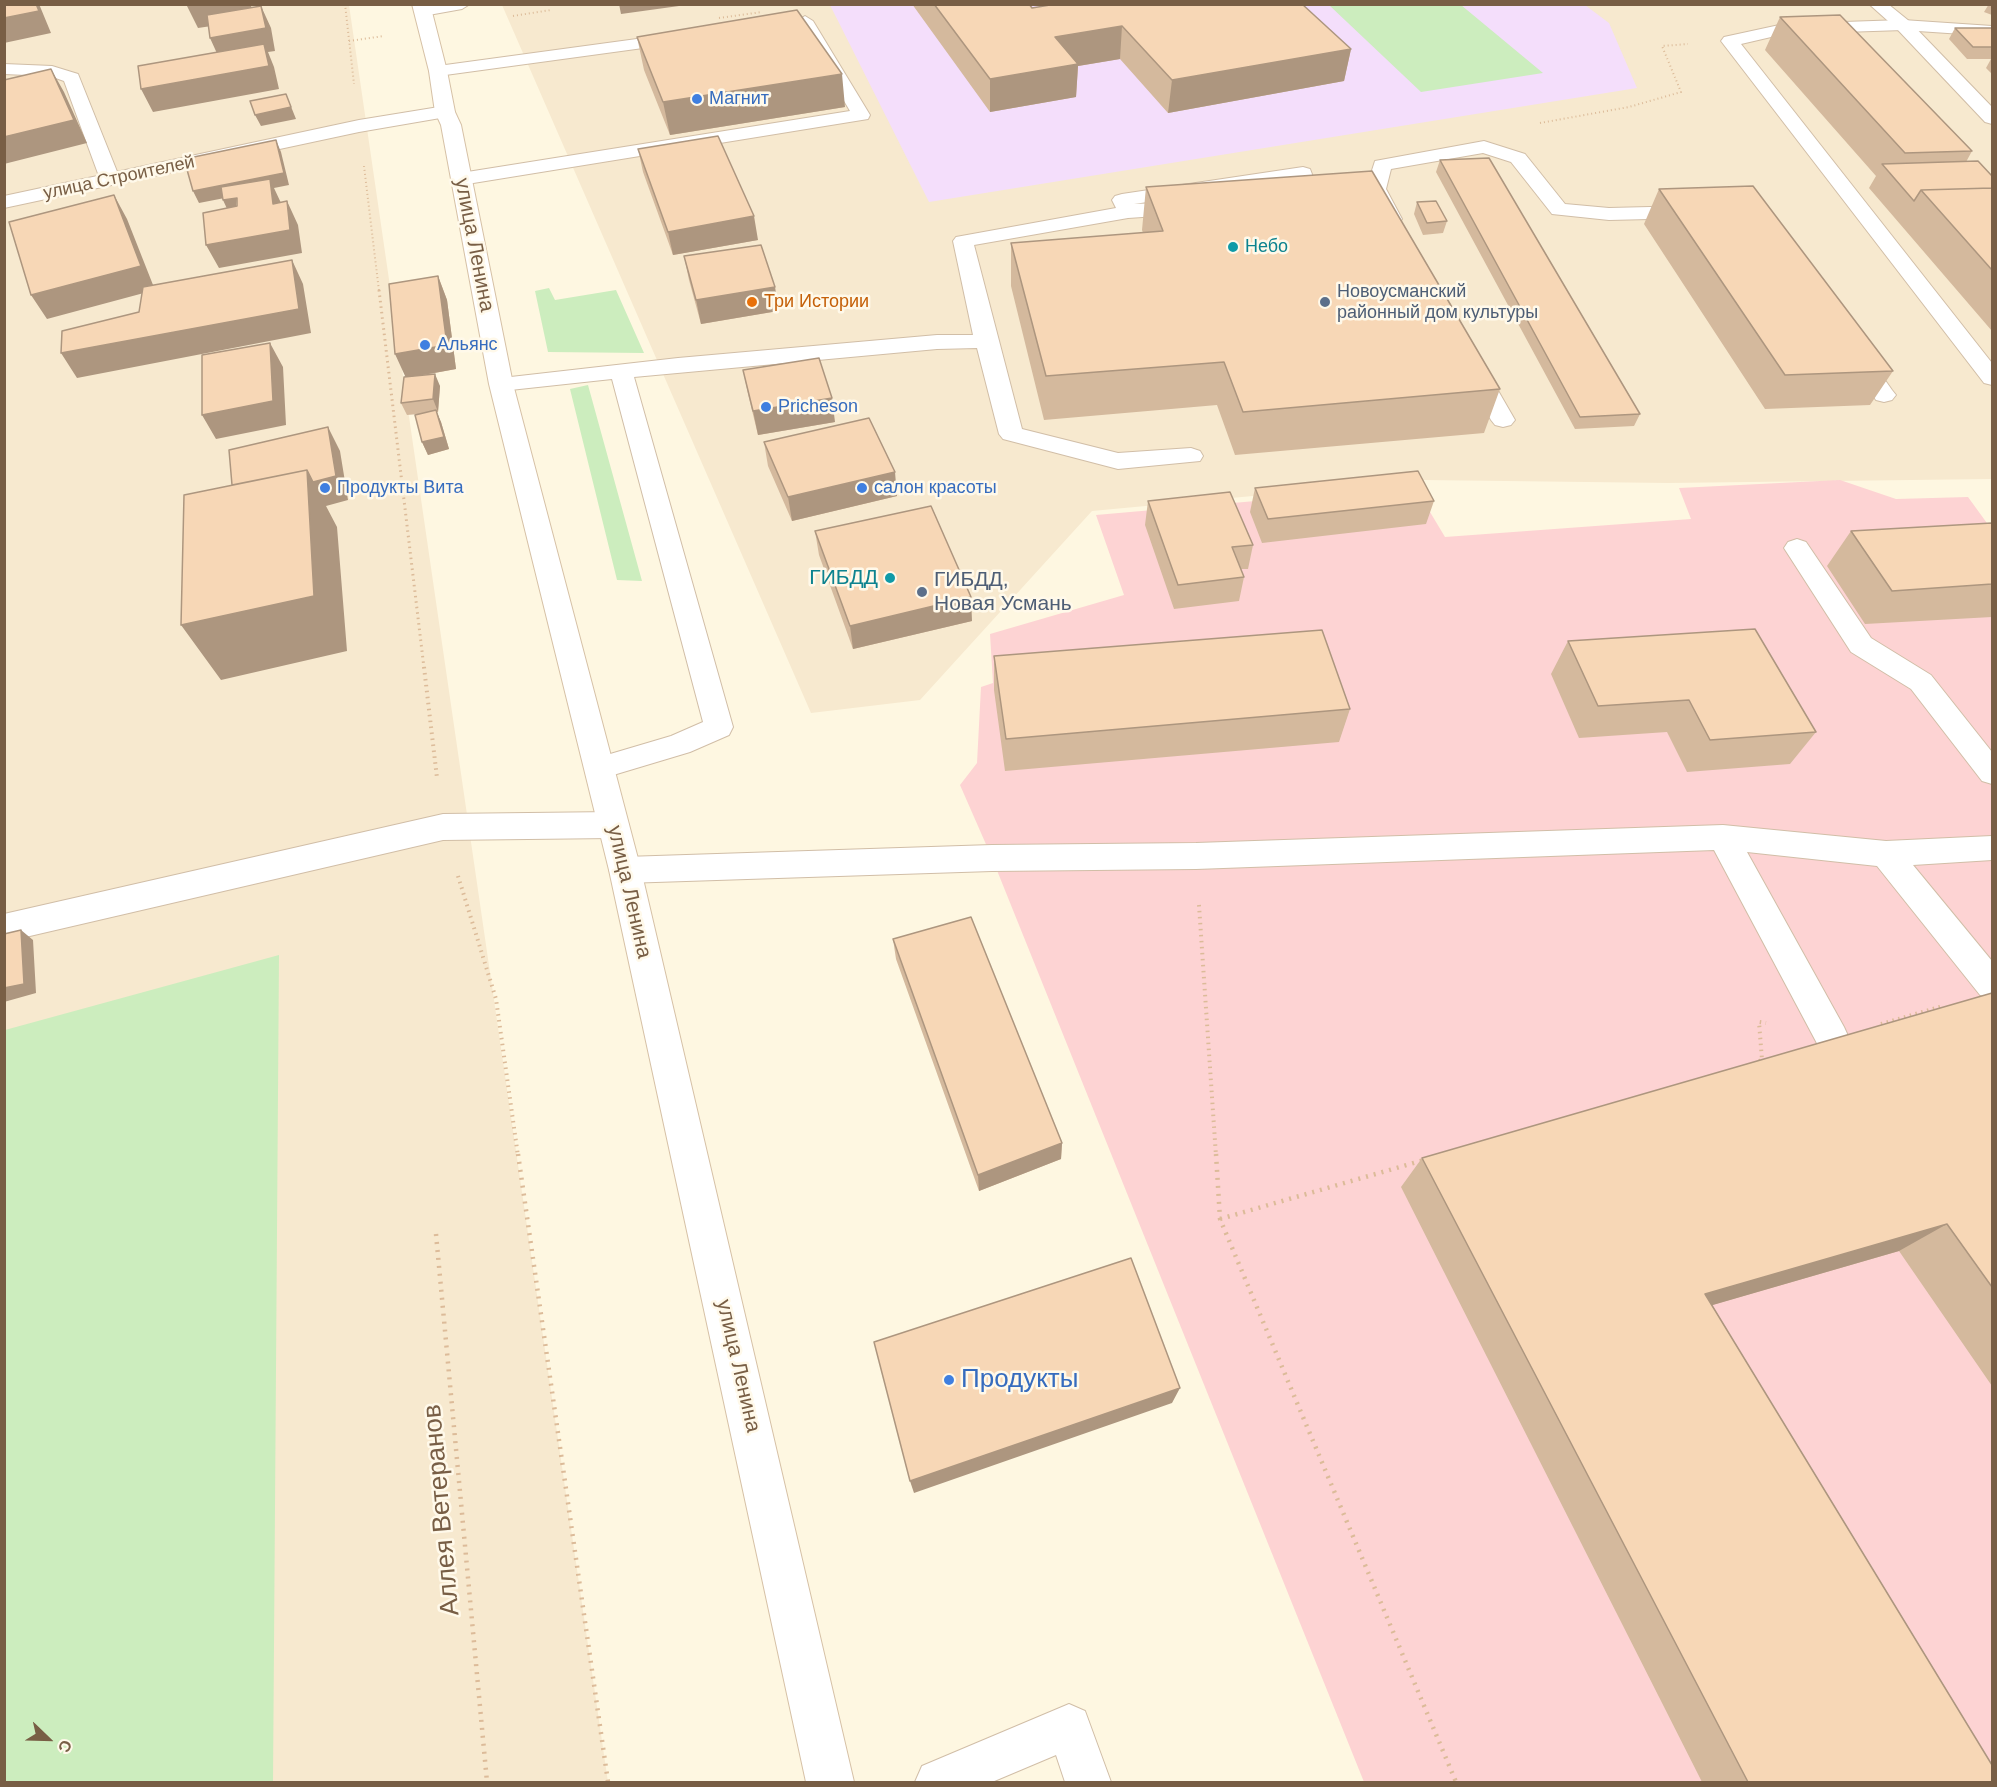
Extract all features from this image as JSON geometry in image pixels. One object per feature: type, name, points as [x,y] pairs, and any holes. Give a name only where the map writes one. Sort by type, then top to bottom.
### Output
[{"type":"main road","points":[[1877,4],[1903,25],[1992,118]]},
{"type":"main road","name":"улица Ленина","points":[[422,8],[438,71],[445,112],[451,125],[501,384],[625,870],[830,1782]]},
{"type":"main road","name":"улица Строителей","points":[[4,202],[359,126],[445,112]]},
{"type":"main road","points":[[4,927],[443,827],[613,825]]},
{"type":"lane","points":[[422,8],[462,4]]},
{"type":"lane","points":[[461,179],[861,115],[799,21],[824,18]]},
{"type":"lane","points":[[1992,31],[1903,25],[1784,29],[1730,41],[1992,378]]},
{"type":"lane","points":[[438,71],[700,35]]},
{"type":"lane","points":[[4,69],[52,71],[72,78],[110,179]]},
{"type":"lane","points":[[1405,242],[1376,189],[1382,165],[1484,147],[1518,158],[1559,210],[1609,214],[1705,211]]},
{"type":"lane","points":[[1128,212],[1122,200],[1303,173],[1312,200],[1278,202]]},
{"type":"lane","points":[[1191,456],[1118,461],[1011,434],[986,341],[963,241],[1128,212],[1209,207]]},
{"type":"lane","points":[[1843,336],[1884,395]]},
{"type":"lane","points":[[501,384],[937,342],[986,341]]},
{"type":"lane","points":[[1462,347],[1503,420]]},
{"type":"lane","points":[[600,768],[680,744],[719,727],[621,371]]},
{"type":"lane","points":[[1797,548],[1861,645],[1921,682],[1992,773]]},
{"type":"lane","points":[[625,870],[992,858],[1196,856],[1723,837],[1886,854],[1992,848]]},
{"type":"lane","points":[[1723,837],[1832,1038]]},
{"type":"lane","points":[[1886,854],[1992,985]]},
{"type":"lane","points":[[938,1782],[1069,1726],[1088,1782]]},
{"type":"path","points":[[345,4],[443,827],[496,999],[608,1782]]},
{"type":"path","points":[[1196,856],[1220,1219],[1456,1782]]},
{"type":"path","points":[[1751,1064],[1762,1060],[1759,1022],[1832,1038],[1947,1005]]},
{"type":"path","points":[[1220,1219],[1435,1156]]},
{"type":"path","name":"Аллея Ветеранов","points":[[436,1234],[487,1782]]},
{"type":"shaded area","points":[[5,5],[349,5],[608,1782],[5,1782]]},
{"type":"shaded area","points":[[502,5],[1992,5],[1992,479],[1668,483],[1424,480],[1092,511],[920,700],[811,713]]},
{"type":"shaded area","points":[[830,5],[1585,5],[1609,23],[1637,88],[929,202]]},
{"type":"shaded area","points":[[1840,480],[1896,499],[1968,497],[1992,530],[1992,1782],[1364,1782],[992,858],[960,785],[977,763],[981,687],[993,683],[990,634],[1124,595],[1096,515],[1415,487],[1445,537],[1691,519],[1679,488]]},
{"type":"green space","points":[[1329,5],[1461,5],[1543,73],[1421,92]]},
{"type":"green space","points":[[549,288],[555,300],[616,290],[644,353],[548,352],[535,291]]},
{"type":"green space","points":[[588,385],[642,581],[617,580],[570,389]]},
{"type":"green space","points":[[279,955],[273,1782],[5,1782],[5,1030]]},
{"type":"building","points":[[4,4],[36,4],[39,11],[4,18]]},
{"type":"building","points":[[934,4],[1029,4],[1032,8],[1056,4],[1302,4],[1351,49],[1172,80],[1122,26],[1055,37],[1078,64],[990,79]]},
{"type":"building","points":[[261,6],[266,28],[210,38],[207,15]]},
{"type":"building","points":[[797,10],[842,74],[663,102],[637,37]]},
{"type":"building","points":[[1840,15],[1972,151],[1905,153],[1780,17]]},
{"type":"building","points":[[1955,28],[1992,28],[1992,47],[1973,47]]},
{"type":"building","points":[[264,44],[269,66],[141,89],[138,66]]},
{"type":"building","points":[[51,69],[74,120],[4,137],[4,80]]},
{"type":"building","points":[[286,94],[291,107],[255,115],[250,101]]},
{"type":"building","points":[[718,136],[754,216],[668,232],[638,149]]},
{"type":"building","points":[[276,140],[284,173],[193,191],[184,159]]},
{"type":"building","points":[[1489,158],[1640,414],[1580,417],[1440,160]]},
{"type":"building","points":[[1978,161],[1992,176],[1992,188],[1921,190],[1914,201],[1882,164]]},
{"type":"building","points":[[1372,171],[1500,389],[1243,412],[1224,362],[1046,376],[1011,243],[1163,231],[1146,187]]},
{"type":"building","points":[[270,179],[273,204],[287,201],[290,230],[206,245],[203,213],[237,206],[237,198],[223,200],[221,187]]},
{"type":"building","points":[[1753,186],[1893,371],[1785,375],[1659,189]]},
{"type":"building","points":[[1992,188],[1992,270],[1921,190]]},
{"type":"building","points":[[114,195],[141,266],[31,295],[9,222]]},
{"type":"building","points":[[1436,201],[1447,221],[1427,223],[1417,202]]},
{"type":"building","points":[[761,245],[775,287],[696,300],[684,256]]},
{"type":"building","points":[[292,260],[299,309],[61,353],[62,331],[139,312],[143,287]]},
{"type":"building","points":[[438,276],[447,345],[395,354],[389,284]]},
{"type":"building","points":[[270,343],[273,401],[202,415],[202,355]]},
{"type":"building","points":[[819,358],[832,398],[753,411],[743,370]]},
{"type":"building","points":[[435,374],[433,399],[401,403],[404,377]]},
{"type":"building","points":[[436,410],[444,437],[422,442],[415,415]]},
{"type":"building","points":[[869,418],[895,472],[788,497],[764,442]]},
{"type":"building","points":[[328,427],[336,476],[313,482],[307,470],[232,485],[229,450]]},
{"type":"building","points":[[307,470],[314,596],[181,625],[184,495]]},
{"type":"building","points":[[1418,471],[1434,501],[1268,519],[1255,488]]},
{"type":"building","points":[[1230,492],[1253,545],[1232,547],[1244,577],[1178,585],[1148,501]]},
{"type":"building","name":"ГИБДД","points":[[931,506],[971,597],[850,626],[815,531]]},
{"type":"building","points":[[1992,523],[1992,584],[1892,591],[1851,531]]},
{"type":"building","points":[[1755,629],[1816,732],[1710,740],[1689,700],[1598,706],[1568,641]]},
{"type":"building","points":[[1322,630],[1350,709],[1006,739],[994,656]]},
{"type":"building","points":[[971,917],[1062,1143],[978,1175],[893,939]]},
{"type":"building","points":[[21,930],[24,984],[4,988],[4,934]]},
{"type":"building","points":[[1992,993],[1992,1287],[1947,1224],[1705,1294],[1992,1765],[1992,1782],[1748,1782],[1422,1158]]},
{"type":"building","points":[[1131,1258],[1180,1388],[910,1481],[874,1342]]},
{"type":"place","name":"Магнит","points":[[697,99]]},
{"type":"place","name":"Небо","points":[[1233,247]]},
{"type":"place","name":"Три Истории","points":[[752,302]]},
{"type":"place","name":"Новоусманский районный дом культуры","points":[[1325,302]]},
{"type":"place","name":"Альянс","points":[[425,345]]},
{"type":"place","name":"Pricheson","points":[[766,407]]},
{"type":"place","name":"Продукты Вита","points":[[325,488]]},
{"type":"place","name":"салон красоты","points":[[862,488]]},
{"type":"place","name":"ГИБДД","points":[[890,578]]},
{"type":"place","name":"ГИБДД, Новая Усмань","points":[[922,592]]},
{"type":"place","name":"Продукты","points":[[949,1380]]}]
